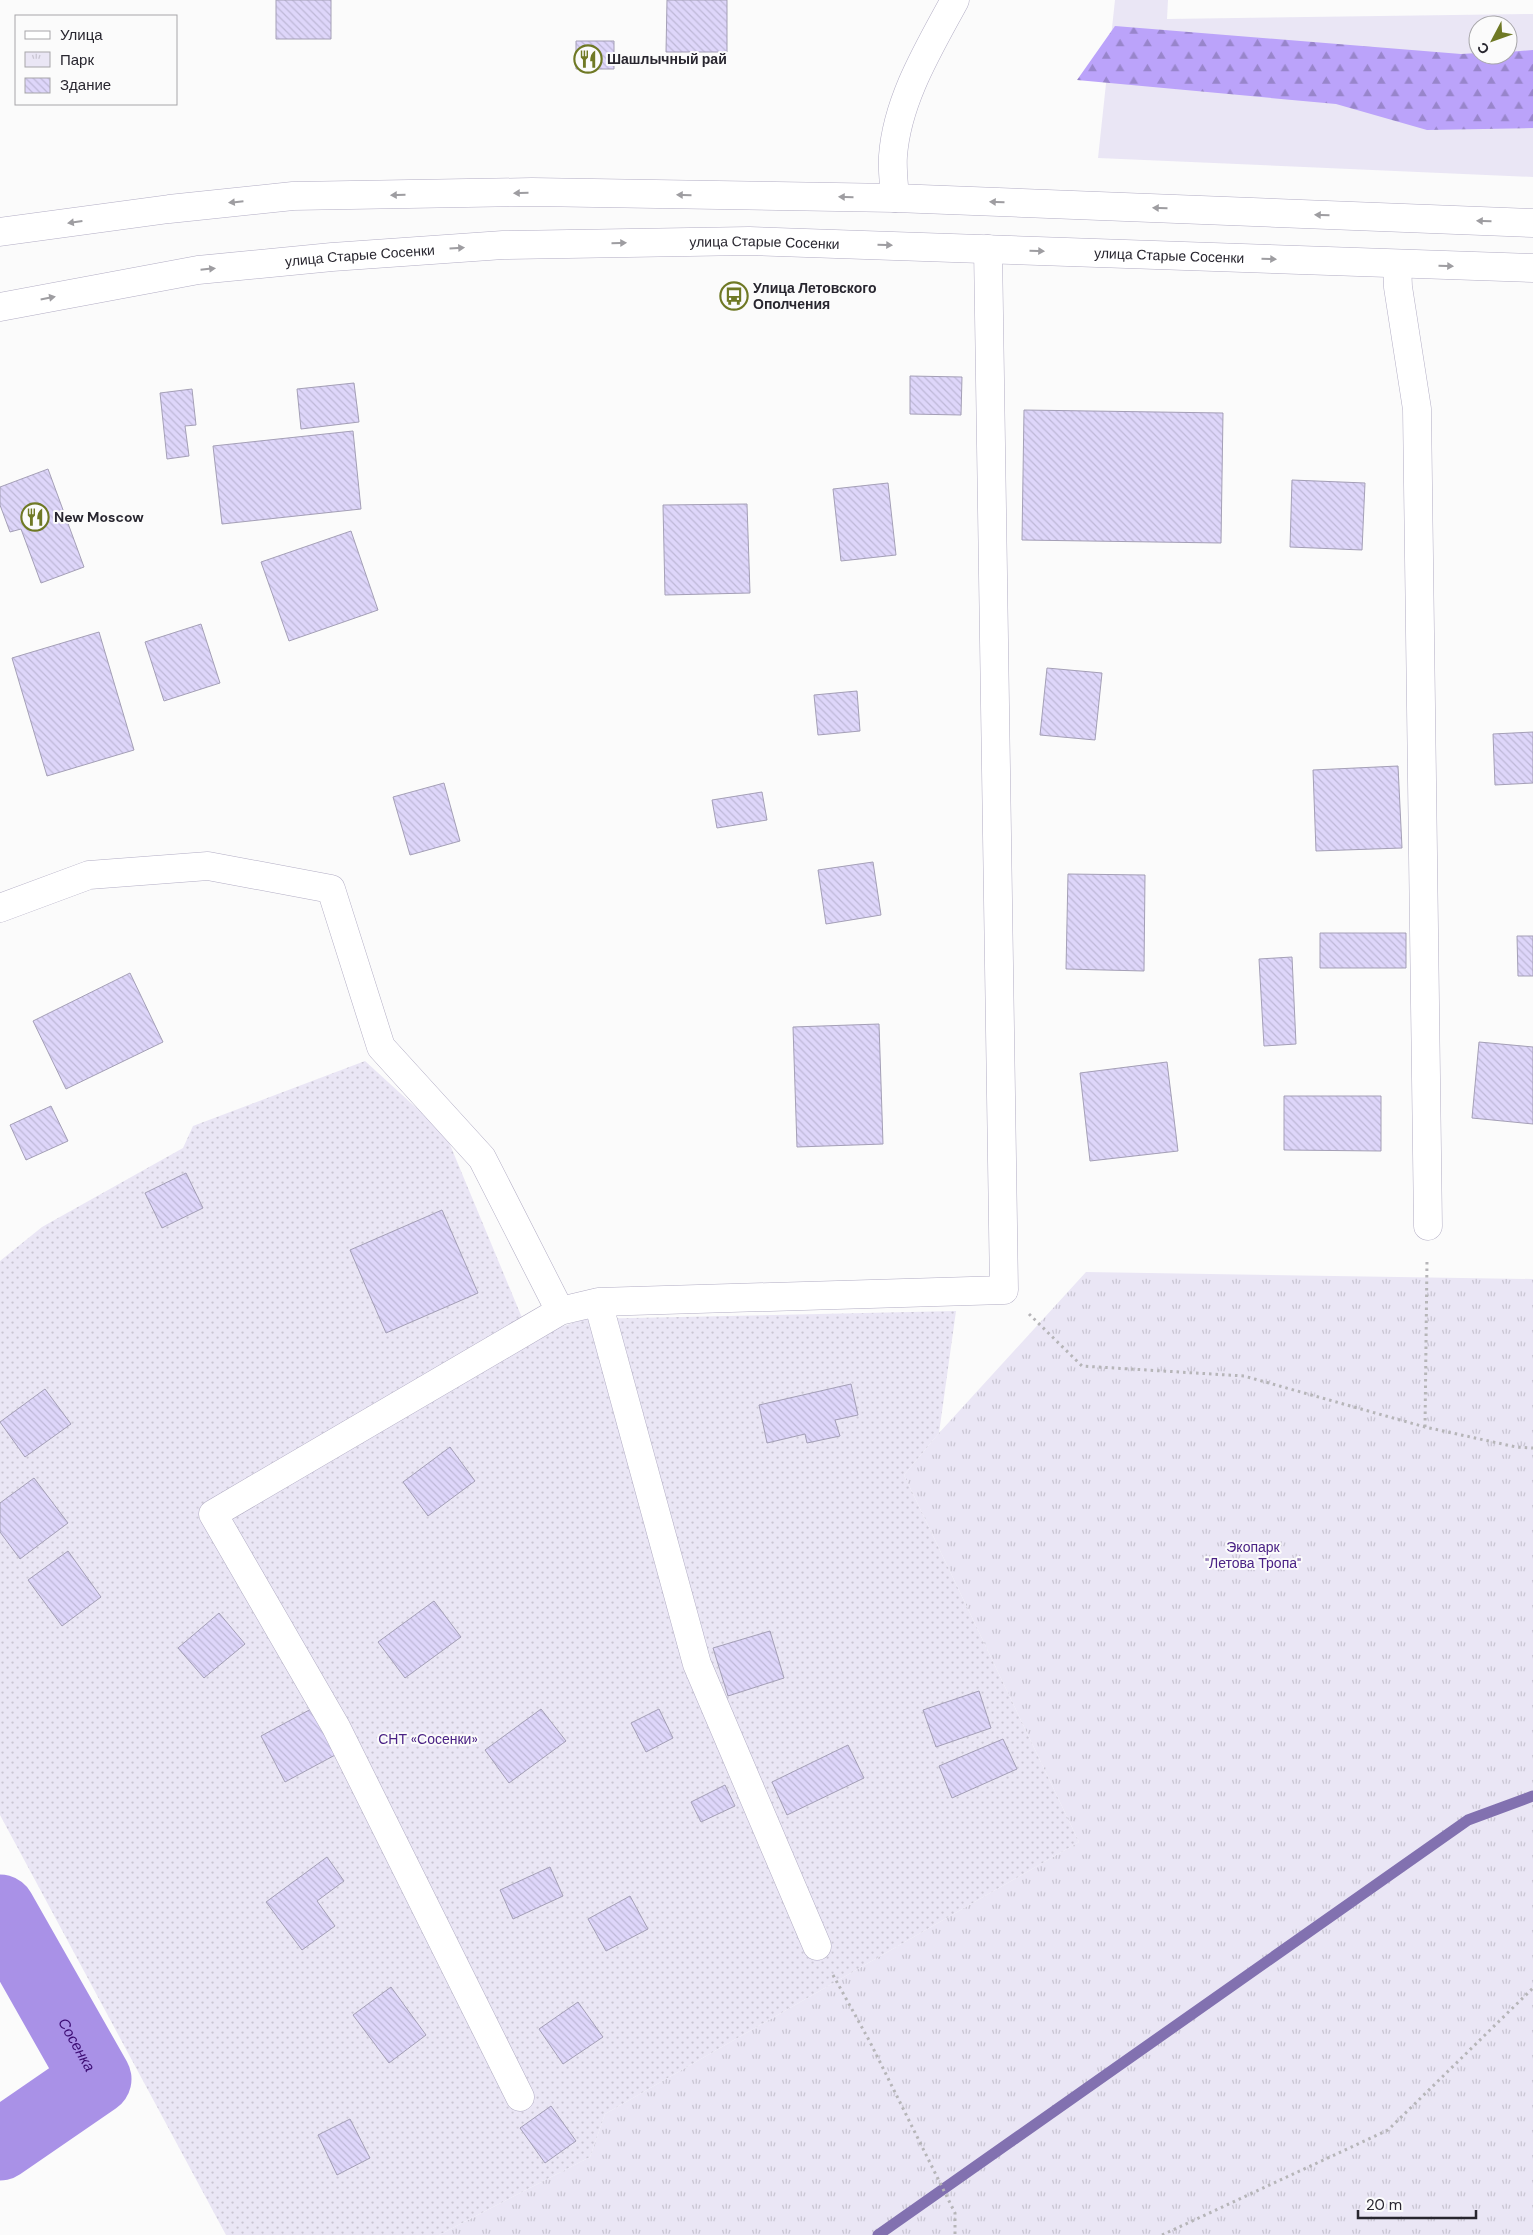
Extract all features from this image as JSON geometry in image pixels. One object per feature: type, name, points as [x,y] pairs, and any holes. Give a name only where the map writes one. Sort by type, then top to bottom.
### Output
[{"type":"main road","points":[[895,198],[893,156],[901,114],[920,65],[955,0]]},
{"type":"main road","points":[[0,232],[169,209],[293,196],[532,192],[895,198],[1533,223]]},
{"type":"main road","name":"улица Старые Сосенки","points":[[0,307],[198,270],[332,256],[503,245],[749,241],[1533,268]]},
{"type":"main road","points":[[520,2097],[336,1727],[213,1514],[560,1311],[598,1302],[1004,1290],[988,249]]},
{"type":"main road","points":[[1397,264],[1398,287],[1417,409],[1428,1226]]},
{"type":"main road","points":[[0,908],[89,875],[208,866],[331,889],[381,1047],[482,1158],[560,1311]]},
{"type":"main road","points":[[598,1302],[697,1664],[817,1946]]},
{"type":"path","points":[[1425,1427],[1428,1226]]},
{"type":"path","points":[[1004,1290],[1082,1366],[1244,1376],[1425,1427],[1516,1447],[1533,1448]]},
{"type":"path","points":[[817,1946],[870,2042],[955,2213],[955,2235]]},
{"type":"path","points":[[1162,2235],[1388,2130],[1533,1988]]},
{"type":"green space","points":[[1115,0],[1168,0],[1167,19],[1533,14],[1533,177],[1098,158]]},
{"type":"green space","points":[[1115,26],[1468,54],[1468,65],[1518,65],[1518,51],[1533,50],[1533,128],[1427,130],[1336,104],[1077,80]]},
{"type":"green space","name":"СНТ «Сосенки»","points":[[365,1061],[446,1135],[530,1337],[585,1319],[956,1311],[939,1433],[904,1475],[1079,1842],[605,2114],[590,2157],[439,2235],[226,2235],[0,1815],[0,1261],[42,1227],[183,1148],[193,1126]]},
{"type":"green space","name":"Экопарк \"Летова Тропа\"","points":[[1086,1272],[1533,1279],[1533,2235],[439,2235],[590,2157],[605,2114],[1079,1842],[904,1475],[939,1433]]},
{"type":"building","points":[[276,0],[331,0],[331,39],[276,39]]},
{"type":"building","points":[[667,0],[727,0],[727,52],[666,52]]},
{"type":"building","points":[[576,41],[614,41],[614,69],[576,69]]},
{"type":"building","points":[[910,376],[962,377],[961,415],[910,414]]},
{"type":"building","points":[[354,383],[359,422],[301,429],[297,389]]},
{"type":"building","points":[[192,389],[196,425],[185,426],[189,456],[167,459],[160,393]]},
{"type":"building","points":[[1024,410],[1223,413],[1221,543],[1022,540]]},
{"type":"building","points":[[353,431],[361,509],[222,524],[213,446]]},
{"type":"building","name":"New Moscow","points":[[48,469],[84,567],[41,583],[21,529],[10,532],[0,505],[0,487]]},
{"type":"building","points":[[1292,480],[1365,483],[1362,550],[1290,547]]},
{"type":"building","points":[[888,483],[896,555],[841,561],[833,489]]},
{"type":"building","points":[[747,504],[750,593],[665,595],[663,505]]},
{"type":"building","points":[[351,531],[378,610],[289,641],[261,562]]},
{"type":"building","points":[[201,624],[220,683],[164,701],[145,642]]},
{"type":"building","points":[[99,632],[134,750],[47,776],[12,658]]},
{"type":"building","points":[[1047,668],[1102,673],[1095,740],[1040,735]]},
{"type":"building","points":[[857,691],[860,731],[818,735],[814,695]]},
{"type":"building","points":[[1533,732],[1533,783],[1495,785],[1493,734]]},
{"type":"building","points":[[1398,766],[1402,848],[1316,851],[1313,770]]},
{"type":"building","points":[[444,783],[460,841],[410,855],[393,797]]},
{"type":"building","points":[[762,792],[767,820],[717,828],[712,800]]},
{"type":"building","points":[[873,862],[881,915],[826,924],[818,870]]},
{"type":"building","points":[[1068,874],[1145,875],[1144,971],[1066,969]]},
{"type":"building","points":[[1320,933],[1406,933],[1406,968],[1320,968]]},
{"type":"building","points":[[1517,936],[1533,936],[1533,976],[1518,976]]},
{"type":"building","points":[[1292,957],[1296,1044],[1264,1046],[1259,959]]},
{"type":"building","points":[[130,973],[163,1042],[66,1089],[33,1021]]},
{"type":"building","points":[[879,1024],[883,1144],[797,1147],[793,1027]]},
{"type":"building","points":[[1479,1042],[1533,1047],[1533,1124],[1472,1118]]},
{"type":"building","points":[[1167,1062],[1178,1151],[1090,1161],[1080,1073]]},
{"type":"building","points":[[1284,1096],[1381,1096],[1381,1151],[1284,1150]]},
{"type":"building","points":[[51,1106],[68,1141],[26,1160],[10,1125]]},
{"type":"building","points":[[186,1173],[203,1208],[162,1228],[145,1193]]},
{"type":"building","points":[[442,1210],[478,1293],[386,1333],[350,1250]]},
{"type":"building","points":[[851,1384],[858,1415],[835,1420],[840,1436],[807,1443],[805,1434],[767,1443],[759,1405]]},
{"type":"building","points":[[45,1389],[71,1424],[25,1457],[0,1422]]},
{"type":"building","points":[[450,1447],[475,1481],[428,1516],[403,1482]]},
{"type":"building","points":[[34,1478],[68,1523],[20,1559],[0,1532],[0,1503]]},
{"type":"building","points":[[68,1551],[101,1597],[62,1626],[28,1580]]},
{"type":"building","points":[[434,1601],[461,1637],[405,1678],[378,1642]]},
{"type":"building","points":[[219,1613],[245,1644],[204,1678],[178,1648]]},
{"type":"building","points":[[770,1631],[784,1678],[728,1696],[713,1648]]},
{"type":"building","points":[[979,1691],[991,1728],[936,1747],[923,1710]]},
{"type":"building","points":[[313,1708],[337,1754],[285,1782],[261,1736]]},
{"type":"building","points":[[541,1709],[566,1741],[509,1783],[485,1750]]},
{"type":"building","points":[[659,1709],[673,1738],[646,1752],[631,1723]]},
{"type":"building","points":[[1003,1739],[1017,1769],[952,1798],[939,1766]]},
{"type":"building","points":[[848,1745],[864,1778],[787,1815],[772,1782]]},
{"type":"building","points":[[725,1785],[735,1806],[701,1822],[691,1802]]},
{"type":"building","points":[[327,1857],[344,1881],[317,1901],[335,1926],[302,1950],[266,1902]]},
{"type":"building","points":[[550,1867],[563,1896],[513,1919],[500,1890]]},
{"type":"building","points":[[630,1896],[648,1929],[606,1951],[588,1919]]},
{"type":"building","points":[[391,1987],[426,2035],[389,2063],[353,2015]]},
{"type":"building","points":[[578,2002],[603,2037],[563,2064],[539,2029]]},
{"type":"building","points":[[551,2106],[576,2141],[545,2163],[520,2128]]},
{"type":"building","points":[[350,2119],[370,2158],[337,2175],[318,2135]]},
{"type":"waterway","points":[[878,2235],[1468,1820],[1533,1796]]},
{"type":"waterway","name":"Сосенка","points":[[0,1910],[96,2079],[0,2145]]},
{"type":"place","name":"Шашлычный рай","points":[[588,59]]},
{"type":"place","name":"Улица Летовского Ополчения","points":[[734,296]]},
{"type":"place","name":"New Moscow","points":[[35,517]]}]
